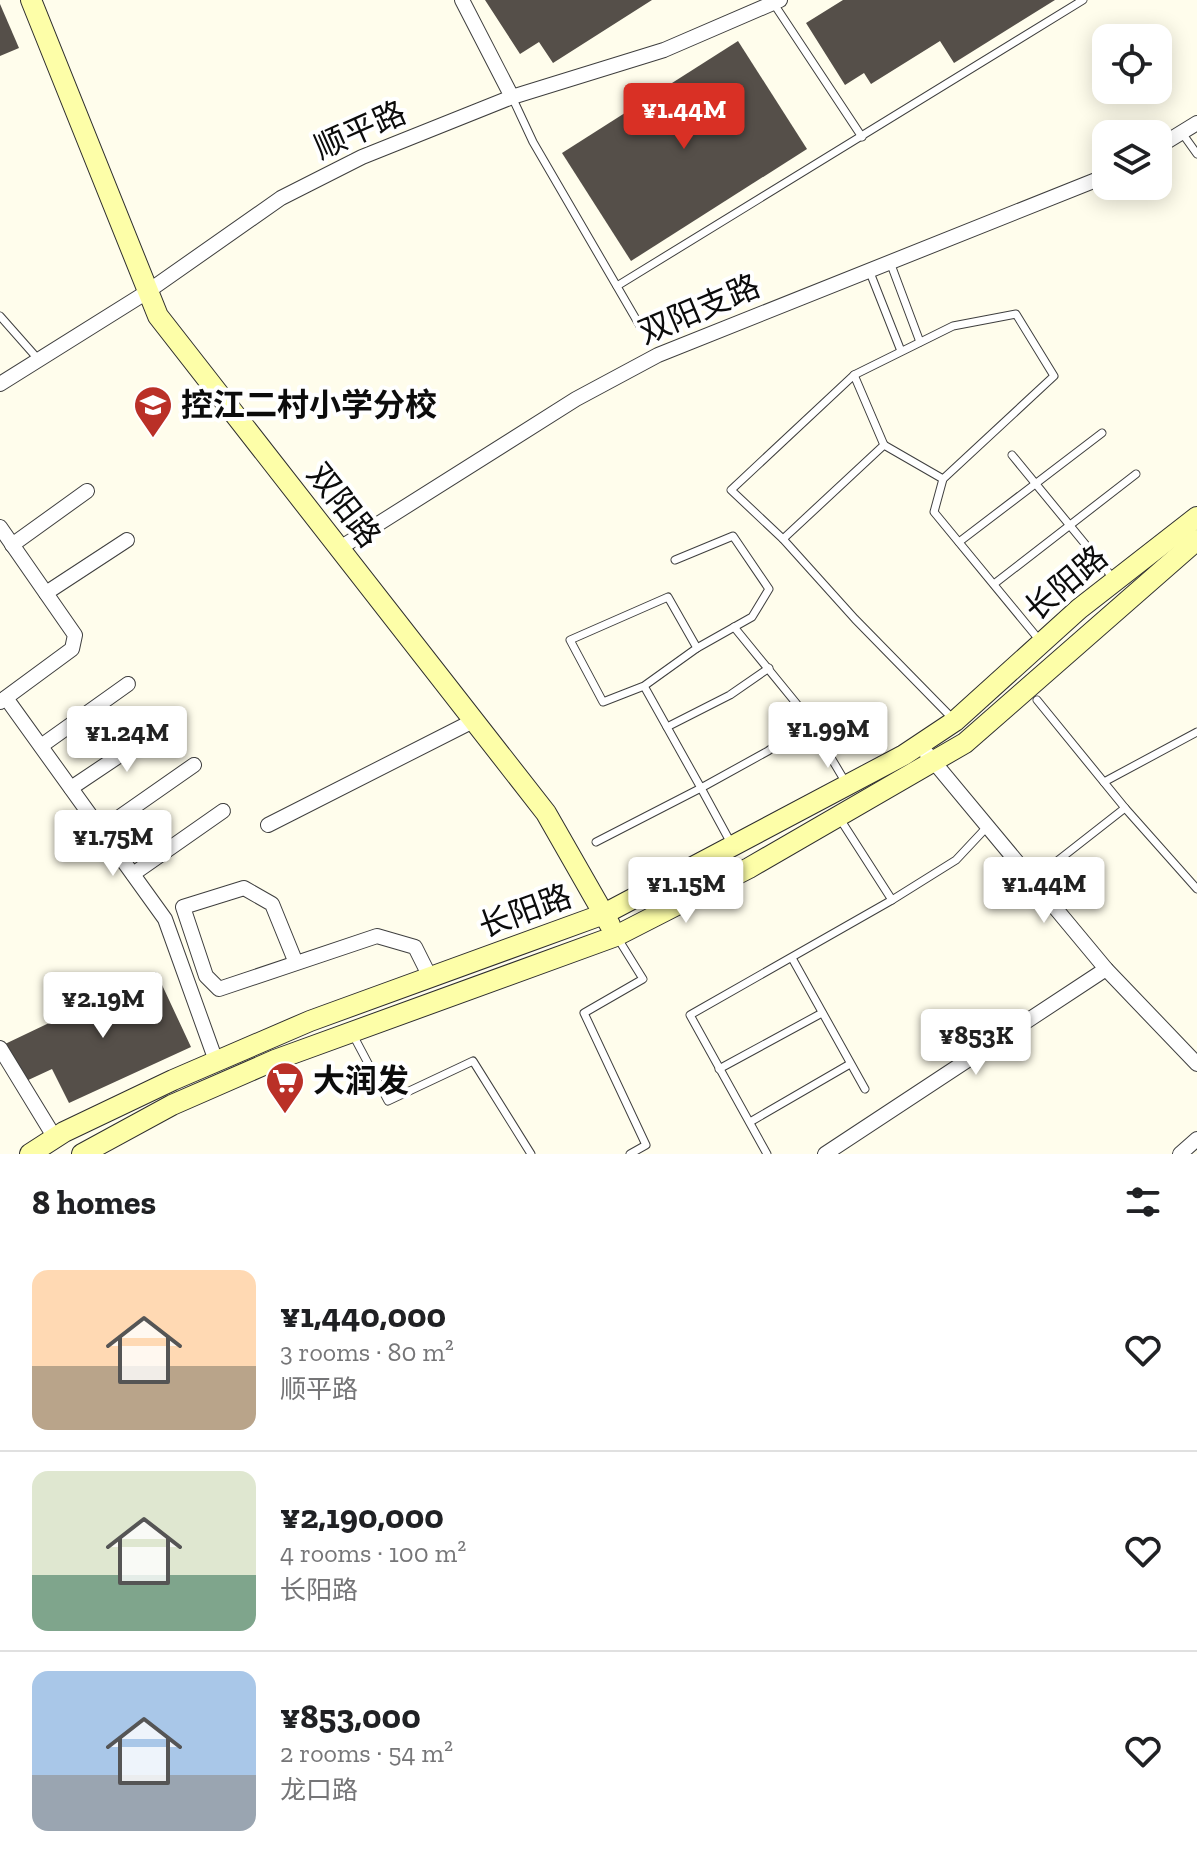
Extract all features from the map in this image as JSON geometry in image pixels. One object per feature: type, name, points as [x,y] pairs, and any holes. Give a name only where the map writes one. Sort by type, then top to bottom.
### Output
[{"type":"main road","name":"双阳路","points":[[31,0],[158,316],[546,813],[616,936]]},
{"type":"main road","name":"长阳路","points":[[30,1154],[62,1146],[216,1061],[310,1021],[604,914],[734,847],[955,721],[1114,579],[1197,517]]},
{"type":"main road","name":"长阳路","points":[[82,1154],[223,1082],[351,1031],[616,936],[839,817],[934,764],[1003,713],[1136,590],[1197,540]]},
{"type":"street","points":[[462,0],[512,97]]},
{"type":"street","name":"顺平路","points":[[0,384],[147,292],[281,198],[362,157],[512,97],[664,50],[775,1]]},
{"type":"street","points":[[1172,139],[1197,123]]},
{"type":"street","name":"双阳支路","points":[[340,548],[550,415],[638,365],[1092,182]]},
{"type":"street","points":[[12,545],[87,491]]},
{"type":"street","points":[[0,527],[75,635],[72,649],[3,700],[41,746],[165,919],[216,1061]]},
{"type":"street","points":[[46,593],[127,540]]},
{"type":"street","points":[[41,746],[128,684]]},
{"type":"street","points":[[268,825],[475,720]]},
{"type":"street","points":[[71,788],[162,727]]},
{"type":"street","points":[[919,744],[1106,969],[1197,1064]]},
{"type":"street","points":[[101,830],[194,765]]},
{"type":"street","points":[[133,874],[223,811]]},
{"type":"street","points":[[296,963],[272,904],[244,888],[183,907],[206,976],[219,989],[377,936],[415,947],[430,977]]},
{"type":"street","points":[[825,1154],[1106,969]]},
{"type":"street","points":[[0,1048],[62,1146]]},
{"type":"street","points":[[1180,1154],[1197,1139]]},
{"type":"lane","points":[[617,286],[1083,0]]},
{"type":"lane","points":[[775,1],[862,137]]},
{"type":"lane","points":[[512,97],[533,142],[640,326]]},
{"type":"lane","points":[[1182,133],[1197,154]]},
{"type":"lane","points":[[890,262],[920,342]]},
{"type":"lane","points":[[869,270],[901,351]]},
{"type":"lane","points":[[955,721],[855,619],[783,539],[731,490],[854,375],[953,326],[1016,314],[1054,376],[943,479],[934,512],[1041,642]]},
{"type":"lane","points":[[0,316],[38,359]]},
{"type":"lane","points":[[854,375],[884,445],[943,479]]},
{"type":"lane","points":[[959,542],[1102,433]]},
{"type":"lane","points":[[783,539],[884,445]]},
{"type":"lane","points":[[1012,455],[1114,579]]},
{"type":"lane","points":[[994,584],[1136,474]]},
{"type":"lane","points":[[675,560],[733,536],[769,589],[752,617],[697,648],[644,686],[603,702],[570,640],[668,597],[697,648]]},
{"type":"lane","points":[[734,627],[809,721],[847,785]]},
{"type":"lane","points":[[667,727],[730,695],[769,668]]},
{"type":"lane","points":[[644,686],[734,847]]},
{"type":"lane","points":[[1037,700],[1125,808],[1197,889]]},
{"type":"lane","points":[[596,842],[768,751],[809,721]]},
{"type":"lane","points":[[1104,782],[1197,732]]},
{"type":"lane","points":[[1032,882],[1125,808]]},
{"type":"lane","points":[[839,817],[892,900]]},
{"type":"lane","points":[[767,1154],[690,1015],[956,860],[986,828]]},
{"type":"lane","points":[[616,936],[643,979],[584,1013],[646,1145],[630,1154]]},
{"type":"lane","points":[[792,958],[865,1089]]},
{"type":"lane","points":[[719,1069],[822,1013]]},
{"type":"lane","points":[[351,1031],[388,1101],[473,1061],[531,1154]]},
{"type":"lane","points":[[750,1122],[850,1064]]},
{"type":"building","points":[[485,0],[652,0],[553,63],[539,42],[520,54]]},
{"type":"building","points":[[843,0],[1055,0],[954,63],[940,41],[871,84],[864,73],[845,85],[806,23]]},
{"type":"building","points":[[0,4],[19,48],[0,56]]},
{"type":"building","points":[[738,41],[807,149],[631,261],[562,153]]},
{"type":"building","points":[[156,972],[191,1047],[69,1103],[52,1069],[24,1082],[5,1044]]},
{"type":"place","name":"控江二村小学分校","points":[[153,439]]},
{"type":"place","name":"大润发","points":[[285,1115]]}]
